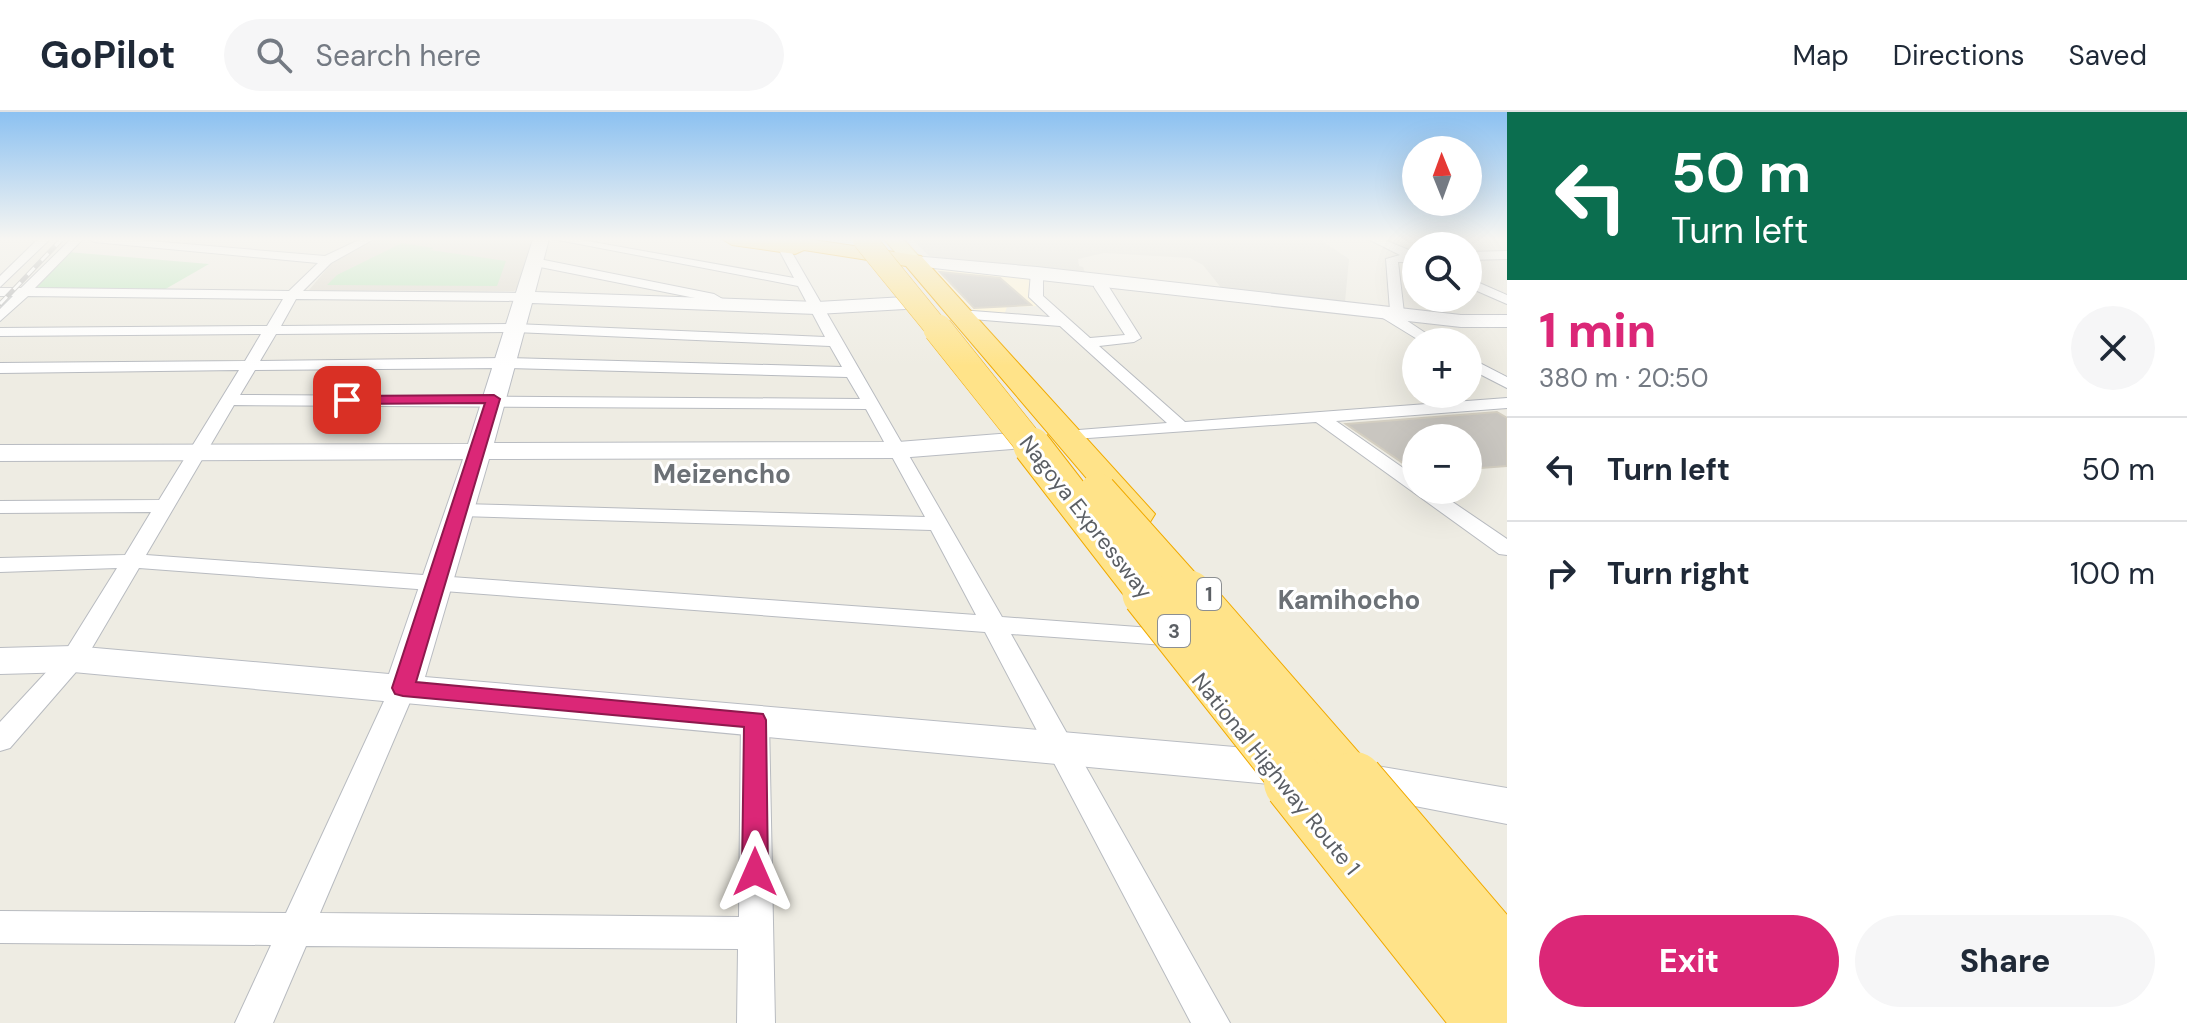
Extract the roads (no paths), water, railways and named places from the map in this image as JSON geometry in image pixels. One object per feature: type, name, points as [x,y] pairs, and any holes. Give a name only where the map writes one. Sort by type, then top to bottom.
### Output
[{"type":"highway","name":"National Highway Route 1","points":[[895,282],[905,303],[1085,539],[1274,766],[1472,1023]]},
{"type":"highway","name":"Nagoya Expressway","points":[[905,282],[1216,684],[1485,1023]]},
{"type":"highway","name":"Nagoya Expressway","points":[[910,282],[1274,690],[1507,961]]},
{"type":"highway","name":"1","points":[[921,282],[960,314],[1507,925]]},
{"type":"highway","points":[[1085,539],[1153,577],[1507,996]]},
{"type":"street","points":[[5,312],[35,282]]},
{"type":"street","points":[[0,740],[73,659],[292,295],[305,282]]},
{"type":"street","points":[[254,1023],[403,688],[439,582],[528,282]]},
{"type":"street","points":[[632,282],[714,298],[724,304]]},
{"type":"street","points":[[795,282],[803,283],[869,404],[898,450],[1211,1023]]},
{"type":"street","points":[[1037,282],[1036,297],[1182,428]]},
{"type":"street","points":[[1085,343],[1134,338],[1099,282]]},
{"type":"street","points":[[1120,282],[1461,321],[1507,321]]},
{"type":"street","points":[[1390,312],[1391,282]]},
{"type":"street","points":[[1482,283],[1507,283]]},
{"type":"street","points":[[1482,289],[1507,300]]},
{"type":"street","points":[[0,292],[524,297],[817,308],[905,303]]},
{"type":"street","points":[[5,312],[194,307],[214,294]]},
{"type":"street","points":[[1390,312],[1412,328]]},
{"type":"street","points":[[960,314],[1062,322]]},
{"type":"street","points":[[0,332],[515,328],[835,342]]},
{"type":"street","points":[[0,368],[505,363],[852,372]]},
{"type":"street","points":[[1482,370],[1507,383]]},
{"type":"street","points":[[229,400],[494,399],[869,404]]},
{"type":"street","points":[[1066,436],[1507,403]]},
{"type":"street","points":[[1319,417],[1402,476]]},
{"type":"street","points":[[0,453],[898,450],[1012,441]]},
{"type":"street","points":[[1442,504],[1507,549]]},
{"type":"street","points":[[0,507],[165,506]]},
{"type":"street","points":[[461,510],[936,524]]},
{"type":"street","points":[[0,565],[132,561],[1165,637]]},
{"type":"street","points":[[0,661],[73,659],[1274,766],[1507,806]]},
{"type":"street","points":[[755,720],[756,1023]]},
{"type":"street","points":[[0,927],[755,933]]},
{"type":"railway","points":[[0,304],[21,282]]},
{"type":"district","name":"Meizencho","points":[[722,474]]},
{"type":"district","name":"Kamihocho","points":[[1349,600]]}]
